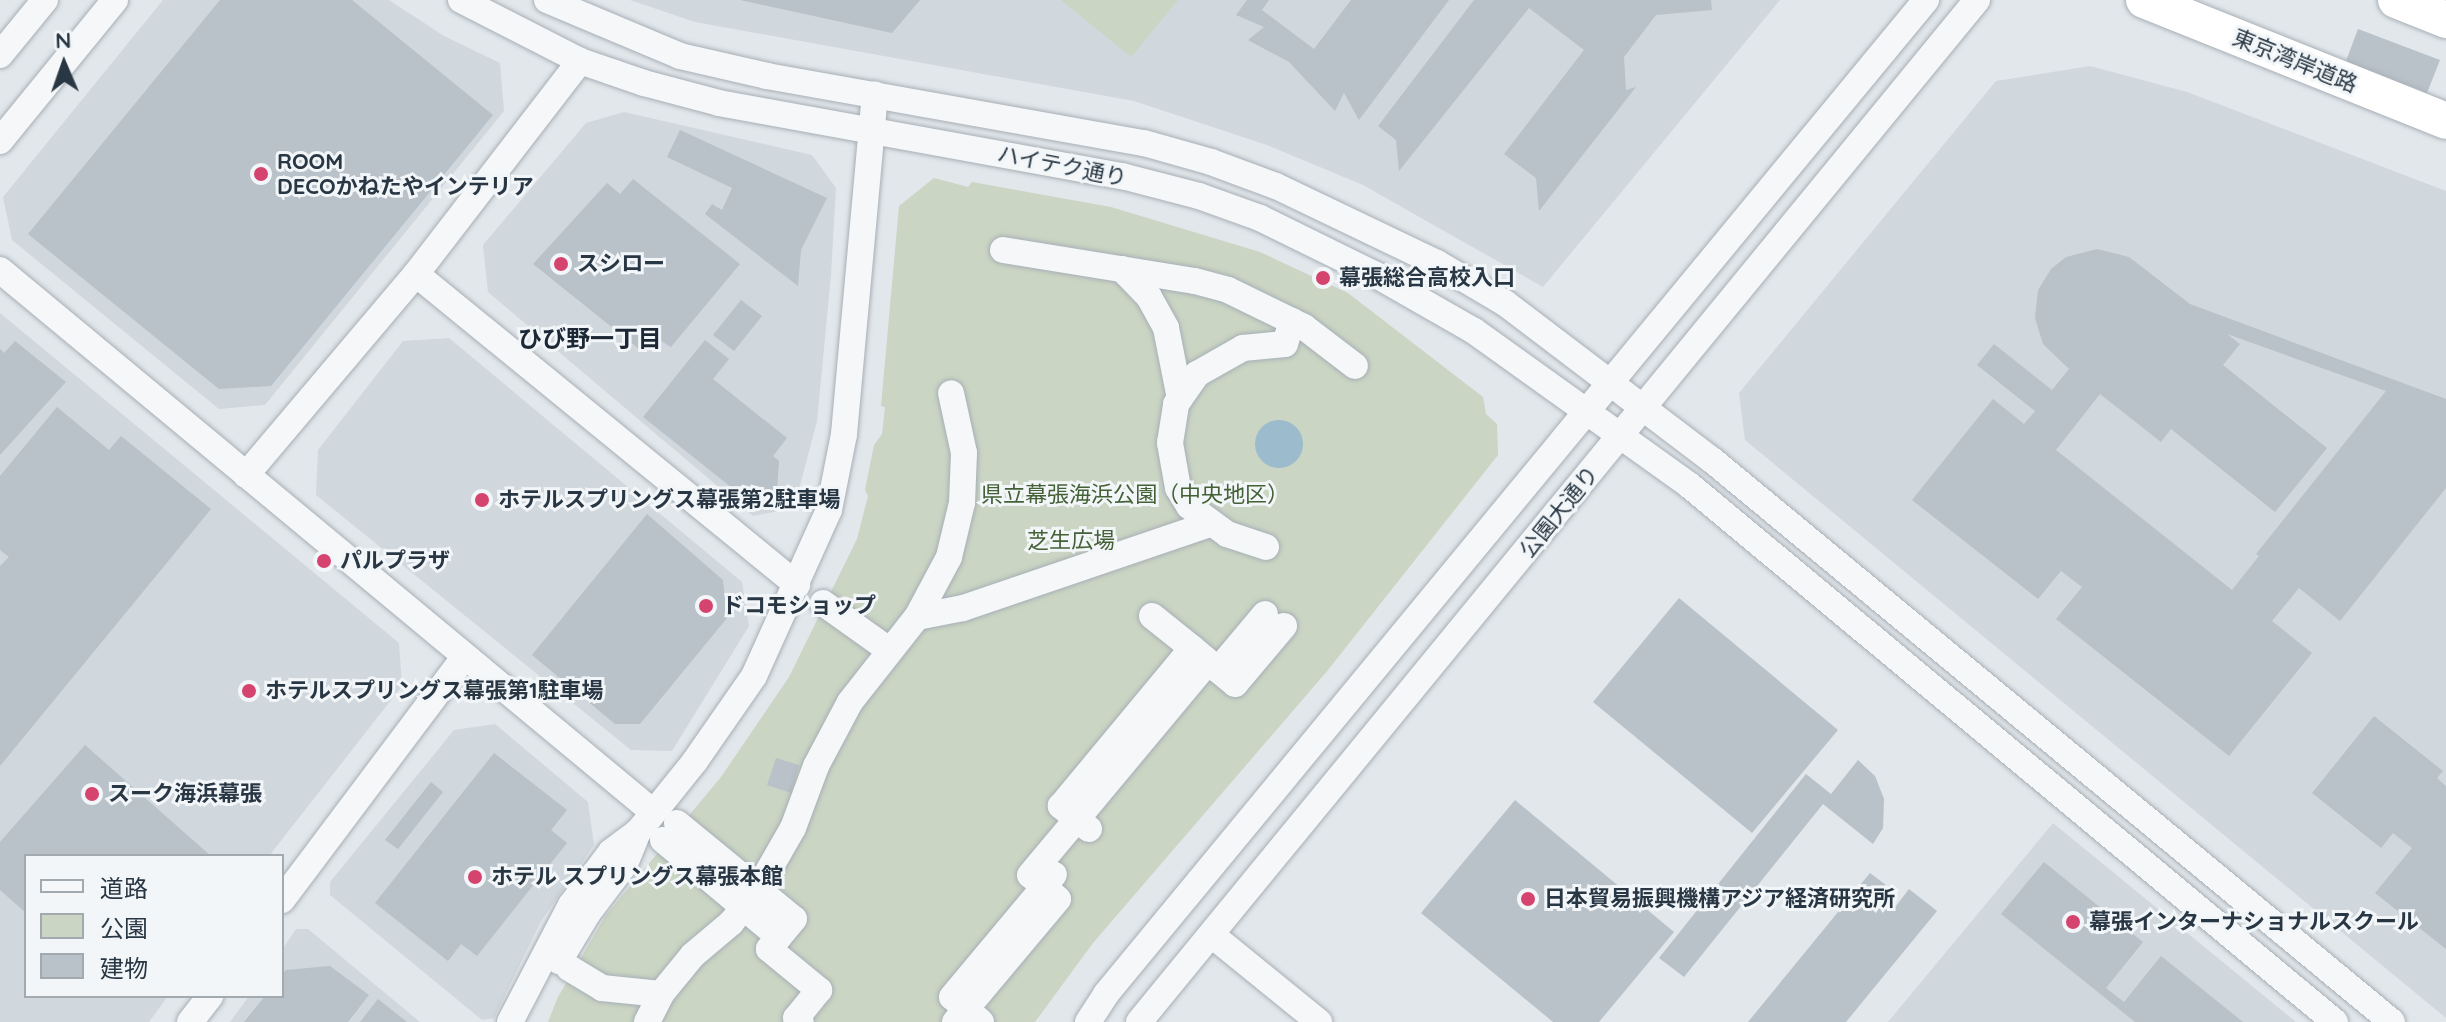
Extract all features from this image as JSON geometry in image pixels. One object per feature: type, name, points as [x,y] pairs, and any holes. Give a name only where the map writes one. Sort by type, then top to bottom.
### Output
[{"type":"highway","name":"東京湾岸道路","points":[[2144,0],[2446,121]]},
{"type":"highway","points":[[2396,0],[2446,20]]},
{"type":"street","points":[[0,55],[45,0]]},
{"type":"street","points":[[0,141],[115,0]]},
{"type":"street","name":"ハイテク通り","points":[[461,0],[580,61],[719,103],[1122,176],[1199,196],[1311,240],[1474,331],[1689,485],[2335,1022]]},
{"type":"street","name":"ハイテク通り","points":[[547,0],[680,56],[1144,143],[1211,162],[1276,186],[1450,271],[1505,303],[1724,469],[2392,1022]]},
{"type":"street","name":"公園大通り","points":[[1088,1022],[1106,994],[1926,0]]},
{"type":"street","name":"公園大通り","points":[[1139,1022],[1977,0]]},
{"type":"street","points":[[246,475],[416,274],[580,61]]},
{"type":"street","points":[[529,1022],[580,926],[625,864],[658,827],[695,761],[754,676],[829,510],[844,434],[875,94]]},
{"type":"street","points":[[1003,250],[1228,290],[1292,321],[1355,366]]},
{"type":"street","points":[[1122,269],[1149,297],[1166,328],[1180,399]]},
{"type":"street","points":[[0,270],[464,658],[658,827],[751,898],[794,919],[769,949],[819,990],[796,1018],[801,1022]]},
{"type":"street","points":[[416,274],[797,585]]},
{"type":"street","points":[[1266,547],[1237,538],[1210,524],[1189,506],[1178,488],[1170,443],[1180,399],[1197,374],[1243,348],[1285,344],[1292,321]]},
{"type":"street","points":[[647,1022],[661,994],[693,955],[751,898],[793,828],[816,766],[850,702],[917,617],[949,557],[962,503],[964,453],[951,393]]},
{"type":"street","points":[[917,617],[963,608],[1210,524]]},
{"type":"street","points":[[823,603],[889,650]]},
{"type":"street","points":[[1152,616],[1235,684],[1274,620]]},
{"type":"street","points":[[284,897],[464,658]]},
{"type":"street","points":[[968,1018],[952,997],[1007,945],[1044,887],[1091,830],[1061,806],[1108,764],[1206,660]]},
{"type":"street","points":[[510,1022],[571,905],[611,852],[658,827]]},
{"type":"street","points":[[1212,935],[1319,1022]]},
{"type":"street","points":[[569,968],[602,988],[661,994]]},
{"type":"street","points":[[190,1022],[208,998]]},
{"type":"shaded area","name":"ROOM DECOかねたやインテリア","points":[[163,0],[389,0],[444,36],[500,63],[504,111],[265,405],[219,409],[12,240],[3,197]]},
{"type":"shaded area","points":[[630,0],[1780,0],[1543,287],[1363,185],[1267,145],[1134,101],[695,22]]},
{"type":"shaded area","points":[[2090,66],[2187,92],[2446,191],[2446,1018],[1745,440],[1739,393],[1996,81]]},
{"type":"shaded area","points":[[624,112],[812,155],[836,188],[817,421],[794,508],[753,516],[488,292],[483,245],[586,123]]},
{"type":"shaded area","points":[[0,313],[399,643],[402,686],[271,854],[24,854],[24,998],[167,998],[149,1022],[0,1022]]},
{"type":"shaded area","name":"ホテルスプリングス幕張第2駐車場","points":[[449,338],[742,582],[749,626],[672,751],[631,750],[316,495],[318,450],[403,341]]},
{"type":"shaded area","points":[[495,724],[588,802],[594,845],[541,921],[494,1018],[482,1020],[330,895],[330,882],[454,730]]},
{"type":"shaded area","name":"幕張インターナショナルスクール","points":[[2053,823],[2296,1022],[1888,1022]]},
{"type":"shaded area","points":[[296,929],[308,929],[420,1022],[230,1022],[248,998],[284,998],[284,947]]},
{"type":"green space","points":[[1061,0],[1178,0],[1131,57]]},
{"type":"green space","name":"県立幕張海浜公園（中央地区）","points":[[934,178],[968,187],[972,182],[1111,207],[1260,252],[1348,293],[1483,397],[1486,414],[1497,424],[1498,455],[1328,670],[1093,943],[1035,1022],[548,1022],[558,997],[606,915],[721,777],[789,677],[857,539],[868,496],[865,490],[874,445],[882,434],[885,407],[881,406],[899,206]]},
{"type":"water","points":[[1279,420],[1296,427],[1303,444],[1296,461],[1279,468],[1262,461],[1255,444],[1262,427]]},
{"type":"building","name":"ROOM DECOかねたやインテリア","points":[[220,0],[352,0],[493,115],[271,386],[219,389],[28,234]]},
{"type":"building","points":[[740,0],[920,0],[892,33]]},
{"type":"building","points":[[1247,0],[1269,0],[1262,10],[1314,49],[1351,0],[1449,0],[1359,120],[1344,93],[1335,111],[1289,62],[1248,40],[1264,27],[1236,15]]},
{"type":"building","points":[[1474,0],[1711,0],[1712,10],[1656,15],[1624,57],[1626,90],[1636,87],[1539,211],[1536,178],[1504,154],[1584,50],[1529,8],[1399,171],[1396,140],[1378,126]]},
{"type":"building","points":[[2358,29],[2440,60],[2427,93],[2346,61]]},
{"type":"building","points":[[680,130],[827,198],[801,250],[798,286],[705,214],[712,204],[722,210],[732,188],[667,157]]},
{"type":"building","points":[[633,179],[740,264],[671,347],[652,335],[639,349],[533,264],[607,183],[620,194]]},
{"type":"building","points":[[2097,249],[2129,257],[2190,304],[2446,399],[2446,488],[2340,621],[2299,588],[2272,621],[2312,653],[2229,756],[2056,619],[2082,587],[2061,571],[2038,599],[1912,500],[1993,399],[2024,424],[2035,411],[1977,365],[1994,344],[2052,390],[2069,369],[2043,344],[2035,318],[2038,290],[2051,269],[2066,257]],"holes":[[[2227,334],[2386,391],[2256,554],[2259,556],[2232,590],[2056,450],[2100,394],[2161,442],[2171,429],[2275,512],[2327,448],[2223,365],[2240,344]]]},
{"type":"building","points":[[741,300],[762,316],[734,351],[713,335]]},
{"type":"building","points":[[705,340],[729,359],[713,379],[787,438],[773,456],[779,461],[777,491],[746,499],[643,417]]},
{"type":"building","points":[[15,341],[66,382],[0,455],[0,349],[4,353]]},
{"type":"building","points":[[57,407],[109,450],[121,436],[211,509],[0,766],[0,566],[9,557],[0,550],[0,476]]},
{"type":"building","points":[[647,514],[723,580],[727,618],[640,724],[615,724],[532,655]]},
{"type":"building","points":[[1679,598],[1838,730],[1752,833],[1593,702]]},
{"type":"building","points":[[2374,716],[2443,771],[2437,778],[2446,786],[2446,949],[2375,893],[2412,848],[2393,833],[2381,848],[2312,793]]},
{"type":"building","name":"スーク海浜幕張","points":[[85,745],[209,854],[24,854],[24,911],[0,890],[0,842]]},
{"type":"building","points":[[494,753],[567,810],[551,830],[567,843],[477,956],[461,944],[448,961],[375,903]]},
{"type":"building","points":[[776,758],[799,765],[791,793],[767,785]]},
{"type":"building","points":[[1858,760],[1875,776],[1884,799],[1883,828],[1873,844],[1823,804],[1684,977],[1659,958],[1806,774],[1831,794]]},
{"type":"building","points":[[431,782],[443,792],[398,849],[385,840]]},
{"type":"building","points":[[1515,800],[1674,932],[1599,1022],[1553,1022],[1421,913]]},
{"type":"building","points":[[2044,862],[2143,942],[2106,988],[2124,1002],[2161,956],[2243,1022],[2135,1022],[2001,914]]},
{"type":"building","points":[[1870,873],[1886,885],[1880,893],[1896,906],[1909,889],[1937,911],[1846,1022],[1748,1022]]},
{"type":"building","points":[[330,966],[369,995],[348,1022],[244,1022],[263,998],[284,998],[286,970]]},
{"type":"building","points":[[378,999],[407,1022],[360,1022]]},
{"type":"place","name":"ROOM DECOかねたやインテリア","points":[[261,174]]},
{"type":"place","name":"スシロー","points":[[561,264]]},
{"type":"place","name":"幕張総合高校入口","points":[[1323,278]]},
{"type":"place","name":"ホテルスプリングス幕張第2駐車場","points":[[482,500]]},
{"type":"place","name":"パルプラザ","points":[[324,561]]},
{"type":"place","name":"ドコモショップ","points":[[706,606]]},
{"type":"place","name":"ホテルスプリングス幕張第1駐車場","points":[[249,691]]},
{"type":"place","name":"スーク海浜幕張","points":[[92,794]]},
{"type":"place","name":"ホテル スプリングス幕張本館","points":[[475,877]]},
{"type":"place","name":"日本貿易振興機構アジア経済研究所","points":[[1528,899]]},
{"type":"place","name":"幕張インターナショナルスクール","points":[[2073,922]]},
{"type":"district","name":"ひび野一丁目","points":[[590,339]]},
{"type":"park label","name":"芝生広場","points":[[1071,541]]}]
